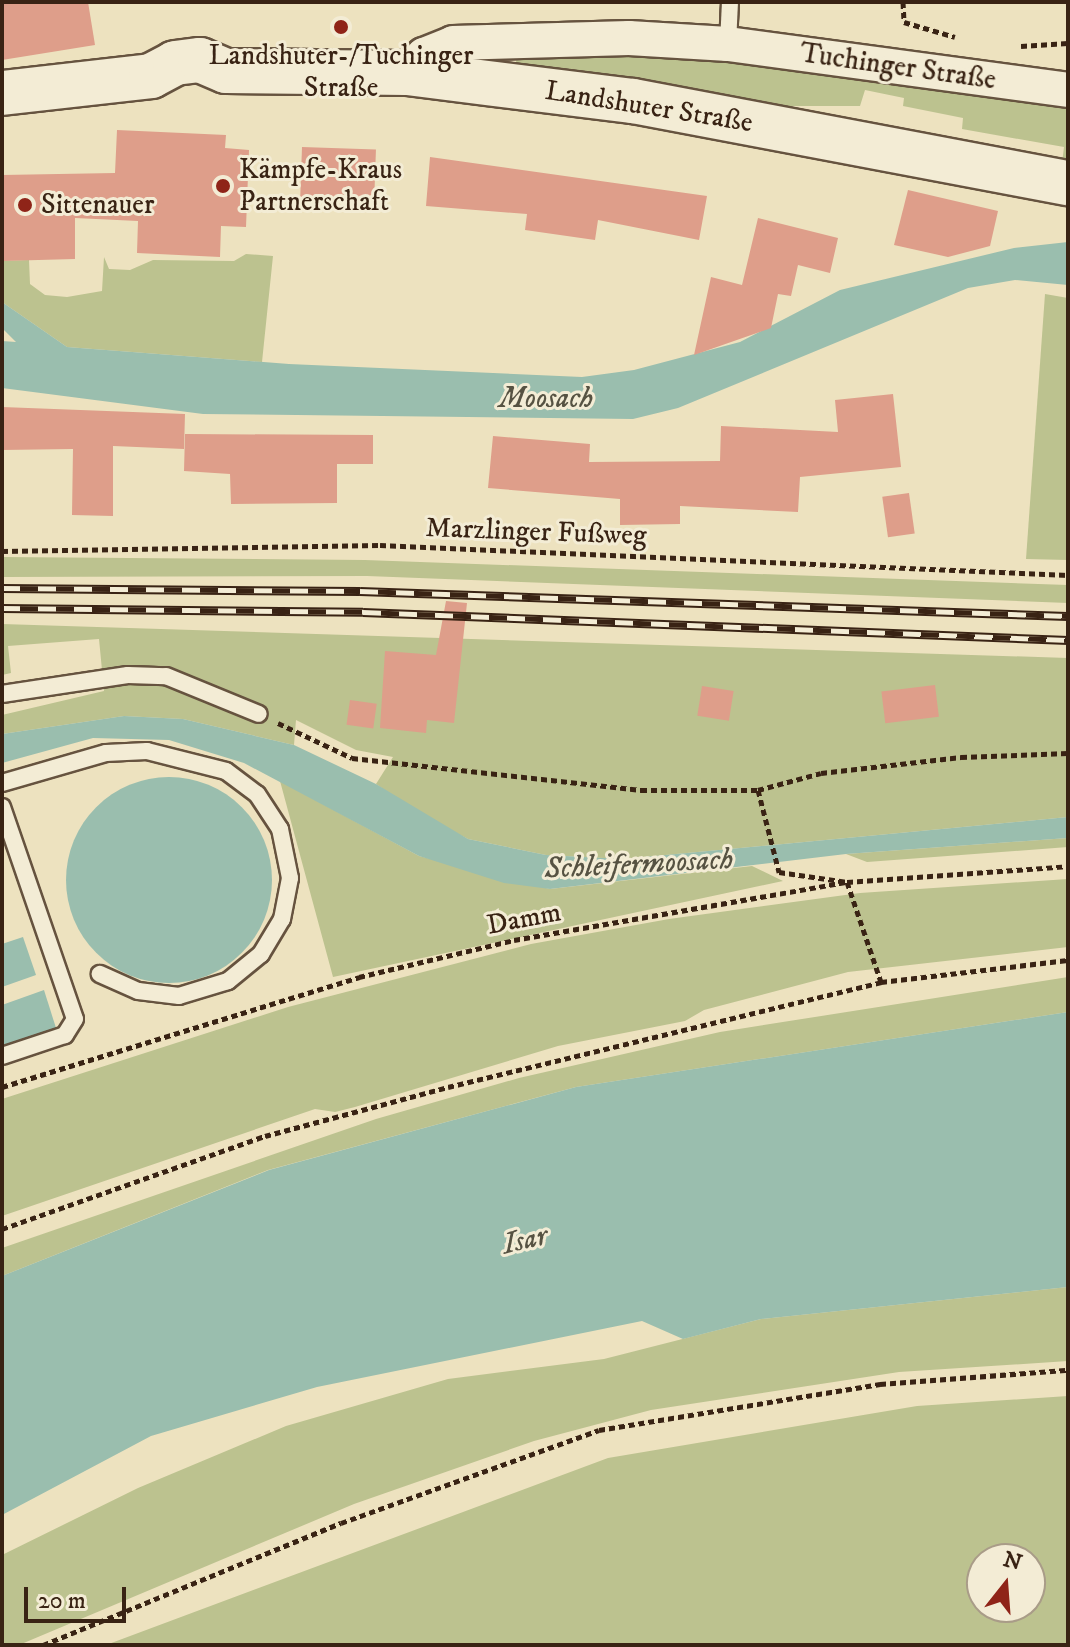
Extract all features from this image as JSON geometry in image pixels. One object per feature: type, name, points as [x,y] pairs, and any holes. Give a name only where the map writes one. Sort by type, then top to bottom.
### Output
[{"type":"main road","name":"Landshuter Straße","points":[[2,93],[151,76],[178,88],[191,87],[226,71],[407,73],[633,101],[1068,183]]},
{"type":"street","name":"Tuchinger Straße","points":[[407,73],[437,48],[490,38],[728,44],[1068,90]]},
{"type":"lane","points":[[728,44],[730,2]]},
{"type":"lane","points":[[2,694],[128,675],[166,676],[259,714]]},
{"type":"lane","points":[[2,783],[106,753],[175,755],[226,771],[257,794],[280,829],[290,878],[282,919],[261,954],[228,981],[179,996],[138,991],[100,974]]},
{"type":"lane","points":[[2,807],[75,1019],[65,1035],[2,1056]]},
{"type":"path","points":[[903,2],[904,22],[965,40]]},
{"type":"path","name":"Marzlinger Fußweg","points":[[2,551],[380,545],[1068,575]]},
{"type":"path","points":[[259,714],[352,758],[641,790],[758,790],[821,773],[961,757],[1068,753]]},
{"type":"path","points":[[758,790],[779,872],[847,882],[881,982]]},
{"type":"path","name":"Damm","points":[[2,1087],[359,977],[514,940],[847,882],[1068,866]]},
{"type":"path","points":[[2,1229],[265,1136],[881,982],[1068,960]]},
{"type":"path","points":[[43,1645],[341,1523],[599,1430],[880,1384],[1068,1370]]},
{"type":"green space","points":[[517,50],[724,59],[1068,105],[1068,164],[1062,163],[1064,147],[962,129],[963,118],[903,106],[904,98],[865,90],[860,106],[773,106],[516,63]]},
{"type":"green space","points":[[246,254],[273,256],[262,362],[67,347],[2,302],[2,261],[29,260],[30,284],[45,295],[67,297],[102,291],[104,257],[109,269],[130,270],[153,260],[234,261]]},
{"type":"green space","points":[[1045,294],[1068,298],[1068,560],[1026,559]]},
{"type":"green space","points":[[2,557],[365,560],[1068,585],[1068,603],[367,576],[2,577]]},
{"type":"green space","points":[[2,624],[1068,658],[1068,817],[623,859],[546,855],[468,839],[418,813],[376,784],[393,757],[356,750],[296,720],[294,745],[183,719],[124,716],[2,734],[2,715],[104,691],[99,639],[8,646],[11,673],[2,675]]},
{"type":"green space","points":[[280,781],[419,856],[550,889],[752,866],[783,881],[333,977]]},
{"type":"green space","points":[[1068,838],[1068,847],[867,862],[846,854]]},
{"type":"green space","points":[[1068,879],[1068,947],[848,972],[704,1010],[685,1021],[558,1046],[355,1107],[335,1112],[315,1109],[2,1216],[2,1099],[288,1007],[531,944],[669,919],[860,893]]},
{"type":"green space","points":[[1068,977],[1068,1012],[576,1087],[268,1170],[2,1276],[2,1248],[376,1119],[519,1078],[720,1032]]},
{"type":"green space","points":[[1068,1287],[1068,1361],[899,1372],[651,1410],[534,1441],[354,1504],[19,1645],[2,1645],[2,1555],[138,1488],[286,1426],[448,1379],[604,1359],[761,1319]]},
{"type":"green space","points":[[1068,1396],[1068,1645],[106,1645],[608,1458],[917,1406]]},
{"type":"water","name":"Moosach","points":[[1068,242],[1068,285],[1015,280],[968,288],[678,408],[633,419],[203,414],[2,388],[2,341],[16,342],[2,328],[2,302],[67,347],[289,364],[582,377],[634,370],[740,342],[840,290],[1014,248]]},
{"type":"water","name":"Schleifermoosach","points":[[124,716],[183,719],[294,745],[376,784],[468,839],[546,855],[623,859],[1068,817],[1068,838],[846,854],[550,889],[504,883],[419,856],[244,763],[169,740],[93,738],[2,763],[2,734]]},
{"type":"water","points":[[169,777],[209,785],[242,807],[264,840],[272,880],[264,920],[242,953],[209,975],[169,983],[129,975],[96,953],[74,920],[66,880],[74,840],[96,807],[129,785]]},
{"type":"water","points":[[23,937],[36,975],[2,987],[2,944]]},
{"type":"water","points":[[44,990],[56,1028],[2,1046],[2,1005]]},
{"type":"water","name":"Isar","points":[[1068,1012],[1068,1287],[761,1319],[683,1339],[642,1321],[317,1387],[151,1436],[2,1515],[2,1276],[269,1170],[576,1087]]},
{"type":"building","points":[[2,2],[88,2],[95,45],[2,60]]},
{"type":"building","points":[[117,130],[226,135],[225,148],[249,150],[246,227],[221,226],[220,257],[137,253],[138,221],[75,218],[75,259],[2,261],[2,175],[115,173]]},
{"type":"building","points":[[302,147],[376,150],[374,202],[300,199]]},
{"type":"building","points":[[430,157],[707,196],[699,240],[598,220],[595,240],[525,230],[527,214],[426,206]]},
{"type":"building","points":[[908,190],[998,211],[990,246],[948,257],[894,245]]},
{"type":"building","points":[[758,218],[838,238],[830,273],[798,265],[791,296],[778,294],[771,328],[694,355],[711,277],[742,285]]},
{"type":"building","points":[[893,394],[901,467],[800,477],[798,512],[680,506],[680,524],[620,525],[620,499],[488,488],[493,436],[590,444],[589,462],[720,461],[721,426],[838,432],[835,400]]},
{"type":"building","points":[[2,407],[185,414],[184,449],[113,446],[113,516],[72,515],[73,449],[2,450]]},
{"type":"building","points":[[185,434],[373,435],[373,464],[337,464],[337,503],[231,504],[230,474],[184,471]]},
{"type":"building","points":[[909,493],[915,534],[888,537],[882,497]]},
{"type":"building","points":[[446,601],[467,603],[454,723],[427,720],[426,733],[380,728],[385,651],[436,655]]},
{"type":"building","points":[[935,685],[939,717],[885,723],[881,692]]},
{"type":"building","points":[[702,686],[734,691],[729,721],[697,716]]},
{"type":"building","points":[[350,700],[377,704],[373,729],[347,725]]},
{"type":"railway","points":[[2,588],[360,591],[1068,616]]},
{"type":"railway","points":[[2,608],[363,612],[1068,640]]},
{"type":"place","name":"Landshuter-/Tuchinger Straße","points":[[341,27]]},
{"type":"place","name":"Kämpfe-Kraus Partnerschaft","points":[[223,186]]},
{"type":"place","name":"Sittenauer","points":[[25,205]]}]
